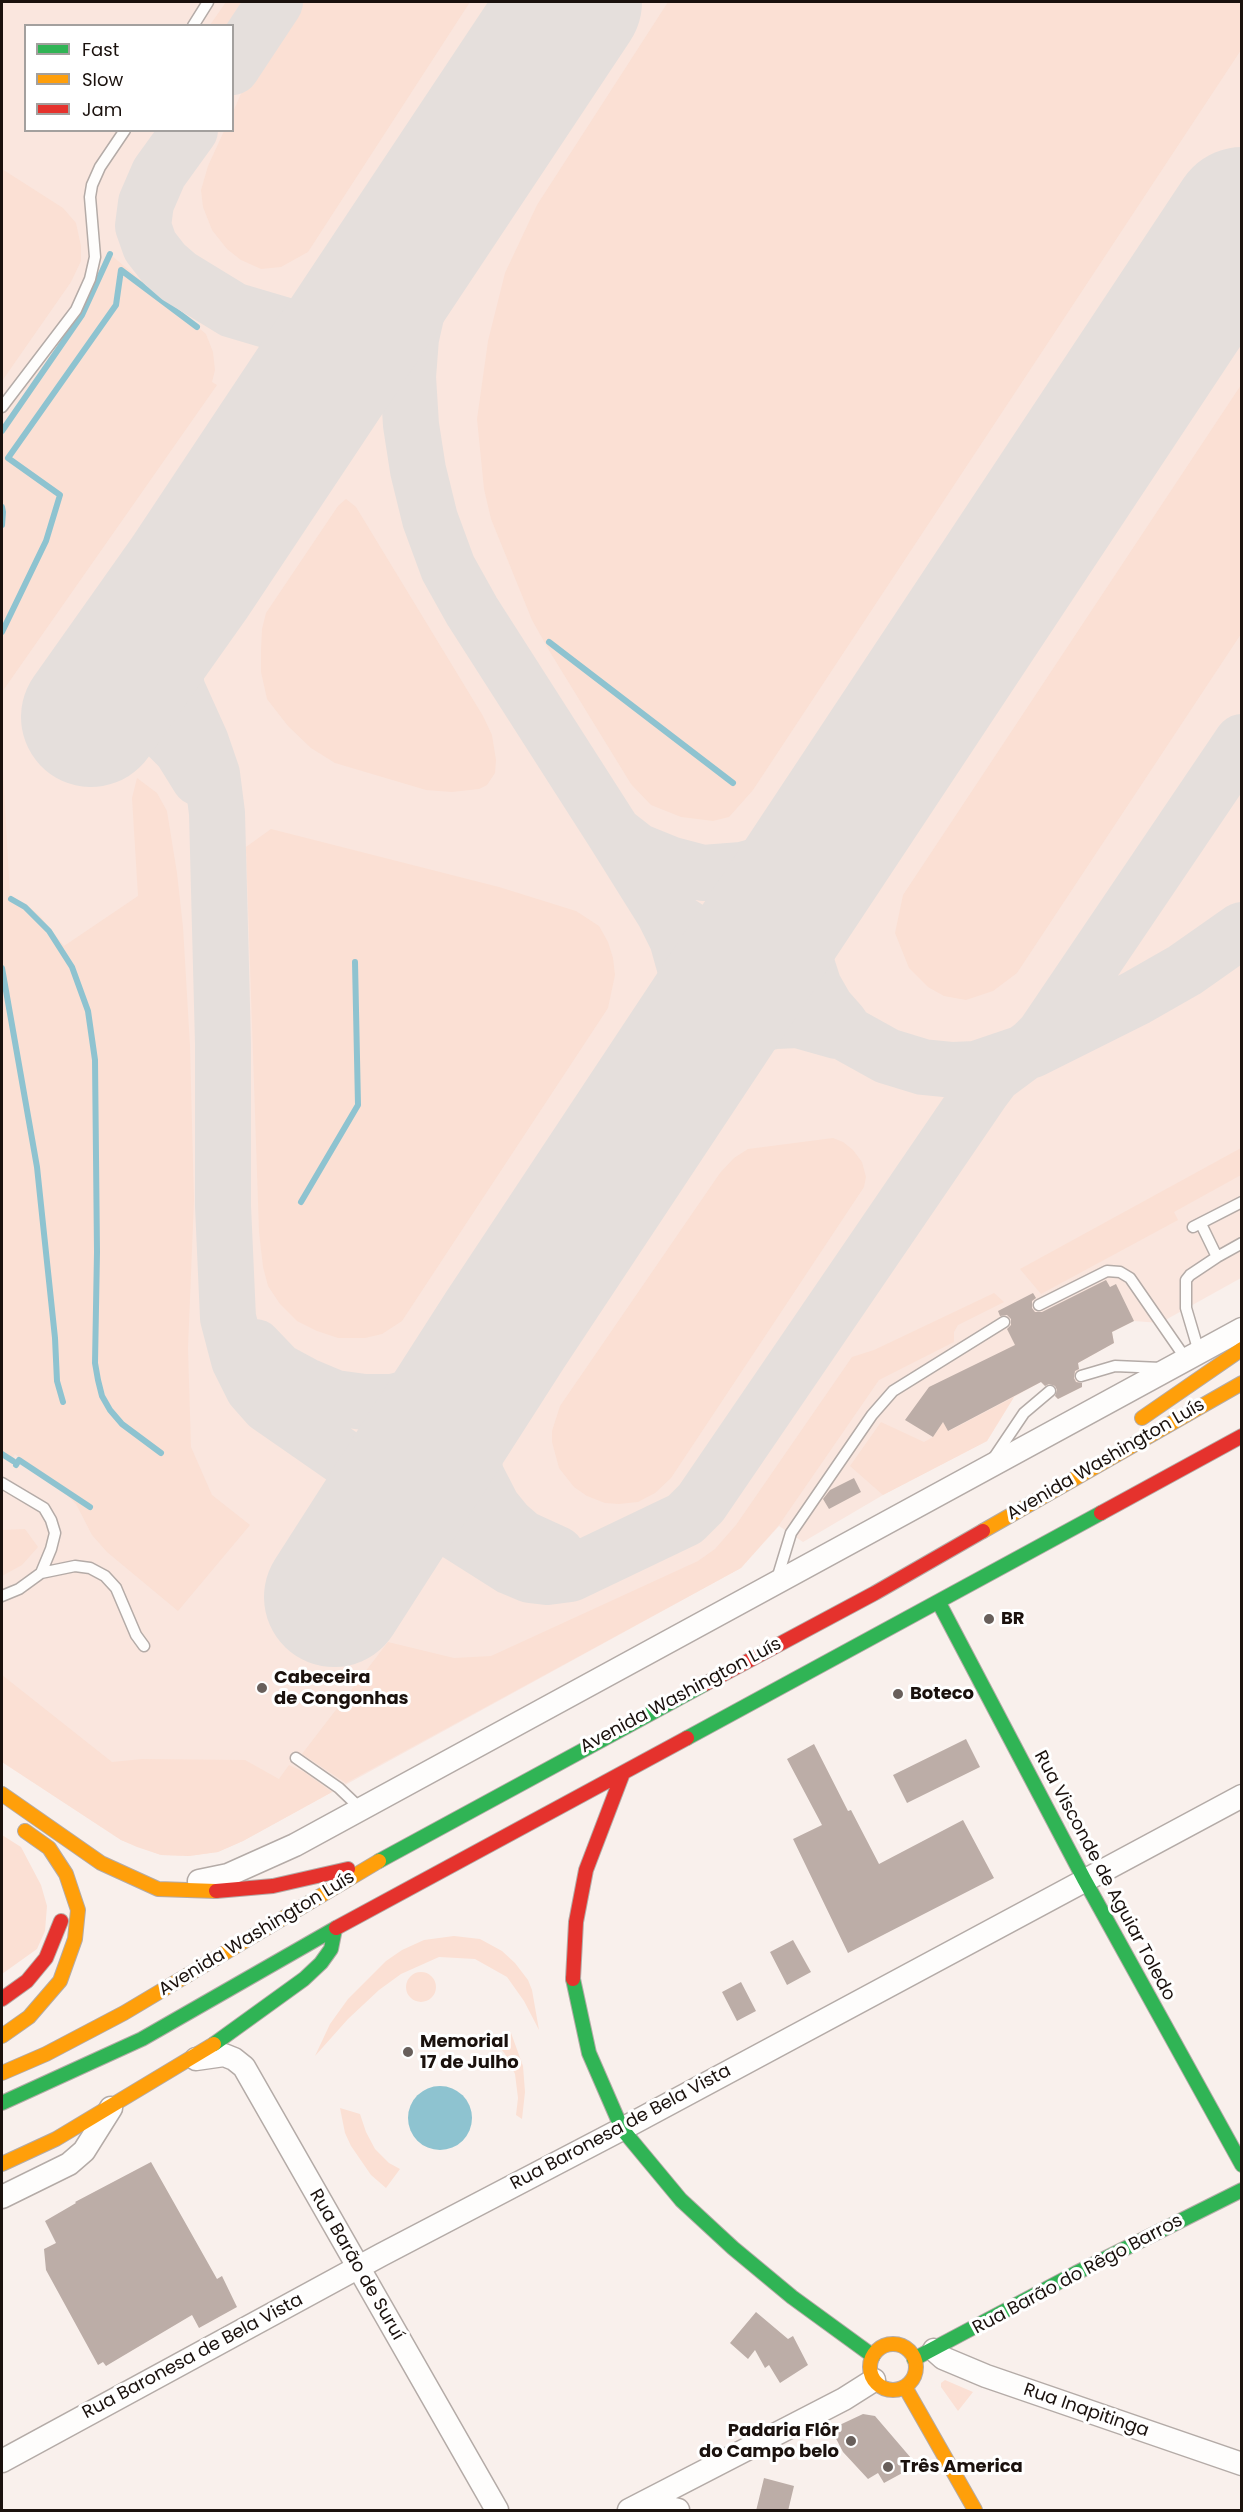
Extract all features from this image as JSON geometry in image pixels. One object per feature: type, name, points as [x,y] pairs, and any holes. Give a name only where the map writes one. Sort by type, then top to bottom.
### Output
[{"type":"main road","points":[[1130,1426],[1242,1350]]},
{"type":"main road","name":"Avenida Washington Luís","points":[[2,2073],[46,2054],[124,2013],[376,1863],[597,1741],[874,1593],[1242,1383]]},
{"type":"main road","name":"Avenida Washington Luís","points":[[2,2103],[142,2039],[335,1929],[939,1603],[1242,1436]]},
{"type":"main road","points":[[1100,1463],[1114,1440]]},
{"type":"main road","name":"Rua Visconde de Aguiar Toledo","points":[[939,1603],[1084,1879],[1242,2165]]},
{"type":"main road","points":[[623,1773],[586,1870],[576,1922],[573,1979],[589,2053],[622,2129],[681,2200],[733,2248],[792,2297],[873,2356]]},
{"type":"main road","points":[[2,1794],[100,1863],[158,1889],[234,1892],[273,1886],[376,1863]]},
{"type":"main road","points":[[4,2034],[29,2017],[60,1981],[75,1939],[78,1910],[66,1874],[49,1848],[11,1823]]},
{"type":"main road","points":[[2,1999],[27,1981],[46,1958],[59,1931],[71,1888]]},
{"type":"main road","points":[[2,2164],[56,2139],[192,2060],[304,1979],[321,1964],[331,1949],[335,1929]]},
{"type":"main road","name":"Rua Barão do Rêgo Barros","points":[[924,2355],[1076,2273],[1242,2190]]},
{"type":"main road","points":[[893,2345],[924,2355],[910,2383],[905,2387],[887,2390],[874,2380],[870,2367],[873,2356],[884,2347],[893,2345]]},
{"type":"main road","points":[[905,2387],[975,2511]]},
{"type":"street","points":[[100,1863],[150,1879],[193,1882],[228,1875],[295,1845],[1242,1329]]},
{"type":"street","name":"Rua Baronesa de Bela Vista","points":[[2,2461],[358,2267],[622,2129],[1242,1796]]},
{"type":"street","name":"Rua Barão de Suruí","points":[[192,2060],[224,2055],[244,2067],[497,2511]]},
{"type":"street","points":[[2,2197],[69,2164],[84,2151],[114,2104]]},
{"type":"street","name":"Rua Inapitinga","points":[[924,2355],[943,2358],[986,2376],[1242,2464]]},
{"type":"street","points":[[637,2506],[838,2402],[874,2380]]},
{"type":"street","points":[[637,2506],[678,2511]]},
{"type":"lane","points":[[194,24],[208,2]]},
{"type":"lane","points":[[2,407],[76,310],[90,279],[95,256],[90,197],[92,185],[100,167],[124,132]]},
{"type":"lane","points":[[1217,1257],[1197,1225],[1242,1202]]},
{"type":"lane","points":[[1185,1360],[1186,1280],[1217,1257],[1242,1243]]},
{"type":"lane","points":[[1039,1305],[1107,1270],[1120,1272],[1131,1278],[1185,1360]]},
{"type":"lane","points":[[777,1582],[791,1533],[879,1407],[893,1391],[1004,1322]]},
{"type":"lane","points":[[1081,1376],[1115,1366],[1185,1360]]},
{"type":"lane","points":[[988,1467],[1019,1419],[1050,1391]]},
{"type":"lane","points":[[2,1484],[44,1508],[51,1520],[55,1533],[41,1573]]},
{"type":"lane","points":[[2,1596],[19,1589],[41,1573],[75,1566],[90,1568],[105,1575],[116,1588],[136,1635],[144,1646]]},
{"type":"lane","points":[[296,1758],[339,1788],[360,1808]]},
{"type":"shaded area","points":[[2,2],[1241,2],[1241,1278],[1160,1323],[1134,1321],[1112,1332],[1114,1343],[1078,1363],[1082,1387],[1058,1399],[1041,1382],[1014,1397],[987,1441],[883,1495],[803,1542],[779,1526],[741,1568],[243,1841],[218,1852],[189,1856],[161,1855],[121,1840],[2,1762]]},
{"type":"shaded area","points":[[226,2],[257,2],[234,38],[234,24],[211,24]]},
{"type":"shaded area","points":[[293,2],[470,2],[308,252],[281,267],[261,269],[241,260],[227,249],[212,230],[203,207],[201,190],[208,166],[224,132],[234,132],[234,110],[253,66]]},
{"type":"shaded area","points":[[668,2],[1241,2],[1241,50],[753,790],[729,817],[713,821],[681,817],[651,805],[631,784],[550,652],[532,620],[491,519],[484,489],[477,419],[488,341],[505,273],[537,205]]},
{"type":"shaded area","points":[[2,169],[63,208],[76,223],[81,246],[81,261],[71,282],[2,381]]},
{"type":"shaded area","points":[[112,256],[206,334],[213,352],[215,370],[212,382],[217,385],[2,692],[2,532],[5,512],[2,502],[2,433],[83,316]]},
{"type":"shaded area","points":[[1241,385],[1241,634],[1017,973],[993,991],[966,1000],[944,996],[928,987],[909,968],[895,933],[903,895]]},
{"type":"shaded area","points":[[346,499],[356,507],[483,716],[492,735],[496,760],[495,773],[487,785],[479,789],[452,792],[426,790],[335,763],[311,748],[288,726],[267,699],[261,672],[262,629],[266,613],[338,506]]},
{"type":"shaded area","points":[[2,752],[10,896],[26,904],[40,916],[64,946],[138,896],[132,798],[137,778],[157,793],[167,811],[183,927],[190,1046],[194,1200],[188,1348],[191,1447],[212,1495],[250,1525],[178,1611],[107,1552],[92,1535],[76,1504],[64,1492],[15,1454],[12,1459],[2,1452]]},
{"type":"shaded area","points":[[271,829],[499,887],[576,911],[599,926],[608,942],[613,958],[615,975],[608,1008],[402,1321],[382,1334],[365,1338],[338,1338],[297,1321],[280,1304],[268,1286],[263,1267],[259,1232],[246,847]]},
{"type":"shaded area","points":[[833,1138],[853,1150],[862,1162],[866,1177],[864,1187],[671,1478],[655,1493],[638,1502],[619,1504],[605,1503],[587,1496],[574,1487],[559,1468],[552,1442],[552,1431],[560,1406],[720,1173],[734,1158],[748,1149]]},
{"type":"shaded area","points":[[1241,1148],[1241,1175],[1174,1212],[1178,1220],[1041,1294],[1020,1269]]},
{"type":"shaded area","points":[[994,1293],[1004,1302],[958,1325],[954,1332],[954,1342],[879,1380],[779,1525],[741,1568],[346,1783],[302,1754],[388,1642],[454,1658],[491,1656],[698,1561],[715,1549],[736,1525],[852,1357],[874,1350]]},
{"type":"shaded area","points":[[1014,1397],[987,1441],[883,1495],[850,1466],[881,1422],[924,1442],[933,1437],[943,1422],[949,1431]]},
{"type":"shaded area","points":[[25,1529],[38,1547],[22,1565],[2,1576],[2,1530]]},
{"type":"shaded area","points":[[2,1675],[112,1762],[142,1759],[245,1760],[279,1779],[289,1765],[304,1772],[332,1792],[243,1841],[218,1852],[189,1856],[161,1855],[137,1847],[121,1840],[2,1762]]},
{"type":"shaded area","points":[[2,1835],[21,1847],[41,1885],[47,1906],[45,1931],[37,1949],[2,1974]]},
{"type":"shaded area","points":[[454,1936],[480,1939],[502,1951],[515,1963],[528,1980],[532,1990],[539,2030],[524,2001],[507,1977],[475,1959],[439,1957],[401,1974],[379,1990],[348,2019],[315,2056],[330,2024],[348,1999],[386,1961],[402,1950],[424,1940]]},
{"type":"shaded area","points":[[421,1972],[432,1976],[436,1987],[432,1998],[421,2002],[410,1998],[406,1987],[410,1976]]},
{"type":"shaded area","points":[[511,2033],[523,2066],[525,2092],[522,2119],[516,2115],[518,2098],[515,2074],[496,2042]]},
{"type":"shaded area","points":[[340,2108],[360,2114],[375,2149],[389,2163],[400,2169],[386,2188],[371,2175],[351,2146],[345,2133]]},
{"type":"shaded area","points":[[945,2380],[973,2392],[958,2411],[941,2387],[941,2383]]},
{"type":"water","points":[[440,2086],[458,2092],[466,2100],[472,2118],[466,2136],[458,2144],[440,2150],[422,2144],[414,2136],[408,2118],[414,2100],[422,2092]]},
{"type":"building","points":[[1106,1280],[1110,1287],[1116,1284],[1134,1321],[1112,1332],[1114,1343],[1078,1363],[1079,1369],[1075,1371],[1074,1378],[1076,1382],[1082,1383],[1082,1387],[1058,1399],[1055,1396],[1057,1390],[1055,1386],[1049,1384],[1045,1386],[1041,1382],[948,1431],[943,1422],[933,1437],[905,1420],[929,1387],[1015,1345],[1007,1329],[1011,1325],[1011,1319],[1007,1315],[1000,1316],[998,1311],[1033,1293],[1036,1298],[1032,1301],[1032,1308],[1035,1312],[1042,1312]]},
{"type":"building","points":[[854,1478],[861,1492],[829,1509],[823,1499],[830,1490]]},
{"type":"building","points":[[966,1739],[980,1767],[907,1803],[893,1775]]},
{"type":"building","points":[[814,1744],[848,1811],[851,1810],[879,1864],[963,1820],[994,1878],[848,1953],[793,1839],[822,1825],[787,1759]]},
{"type":"building","points":[[793,1940],[811,1972],[787,1985],[770,1952]]},
{"type":"building","points":[[741,1982],[756,2011],[737,2021],[722,1992]]},
{"type":"building","points":[[151,2162],[217,2279],[222,2276],[237,2307],[199,2328],[192,2315],[106,2366],[103,2362],[98,2365],[46,2270],[44,2249],[56,2243],[45,2221],[75,2202]]},
{"type":"building","points":[[756,2312],[788,2339],[793,2336],[808,2365],[780,2383],[769,2365],[765,2368],[755,2350],[748,2359],[730,2343]]},
{"type":"building","points":[[863,2414],[875,2416],[917,2465],[884,2483],[878,2473],[868,2479],[843,2452],[831,2429]]},
{"type":"building","points":[[764,2478],[794,2486],[788,2511],[756,2511]]},
{"type":"waterway","points":[[2,431],[82,315],[110,254]]},
{"type":"waterway","points":[[2,632],[46,541],[60,495],[8,458],[116,305],[121,270],[197,327]]},
{"type":"waterway","points":[[2,507],[2,525]]},
{"type":"waterway","points":[[549,642],[733,783]]},
{"type":"waterway","points":[[11,899],[25,907],[49,931],[72,967],[88,1011],[95,1060],[97,1252],[95,1363],[102,1396],[110,1410],[122,1424],[161,1453]]},
{"type":"waterway","points":[[301,1202],[358,1105],[355,962]]},
{"type":"waterway","points":[[2,968],[37,1167],[55,1338],[57,1381],[63,1402]]},
{"type":"waterway","points":[[2,1454],[13,1461]]},
{"type":"waterway","points":[[16,1465],[19,1460],[90,1507]]},
{"type":"taxiway","points":[[234,64],[275,2]]},
{"type":"taxiway","points":[[189,132],[159,173],[146,203],[143,226],[150,246],[164,264],[179,277],[233,310],[297,329],[324,324],[349,313],[367,303],[381,289]]},
{"type":"taxiway","points":[[461,168],[434,237],[411,338],[408,377],[411,425],[418,470],[430,519],[448,568],[472,611],[614,833]]},
{"type":"taxiway","points":[[190,577],[174,623],[171,642],[172,668],[178,691],[201,742],[212,774],[217,813],[223,1044],[223,1206],[228,1318],[239,1360],[253,1388],[268,1405],[399,1496],[511,1567],[530,1575],[547,1577],[570,1574],[685,1519],[701,1503],[982,1091],[994,1075],[1044,1035],[1242,742]]},
{"type":"taxiway","points":[[108,694],[166,734],[181,749],[199,778]]},
{"type":"taxiway","points":[[658,1099],[673,1070],[682,1043],[688,1009],[686,971],[677,939],[664,913],[614,833],[637,851],[669,864],[703,873],[742,870],[768,863],[840,824]]},
{"type":"taxiway","points":[[822,852],[803,907],[801,929],[805,959],[814,987],[826,1008],[841,1025]]},
{"type":"taxiway","points":[[664,913],[851,1036],[887,1056],[923,1067],[953,1070],[976,1069],[1032,1050],[1136,998],[1185,970],[1242,930]]},
{"type":"taxiway","points":[[675,1073],[702,1051],[726,1036],[749,1026],[775,1021],[798,1020],[837,1031]]},
{"type":"taxiway","points":[[255,1347],[278,1371],[335,1398],[364,1402],[393,1402],[421,1395],[448,1383],[466,1369],[505,1330]]},
{"type":"taxiway","points":[[478,1371],[469,1436],[476,1475],[493,1508],[506,1524],[522,1538],[557,1554]]},
{"type":"runway","points":[[91,717],[190,577],[572,2]]},
{"type":"runway","points":[[334,1597],[505,1330],[1242,217]]},
{"type":"traffic: fast","points":[[687,1738],[1101,1513]]},
{"type":"traffic: fast","points":[[939,1603],[1084,1879],[1242,2165]]},
{"type":"traffic: fast","points":[[379,1861],[705,1684]]},
{"type":"traffic: fast","points":[[2,2103],[142,2039],[336,1928]]},
{"type":"traffic: fast","points":[[214,2044],[304,1979],[321,1963],[331,1949],[335,1929]]},
{"type":"traffic: fast","points":[[573,1979],[589,2053],[622,2129],[681,2200],[733,2248],[792,2297],[873,2356]]},
{"type":"traffic: fast","points":[[914,2359],[1076,2273],[1242,2190]]},
{"type":"traffic: slow","points":[[1142,1418],[1242,1349]]},
{"type":"traffic: slow","points":[[983,1531],[1242,1383]]},
{"type":"traffic: slow","points":[[2,1794],[101,1863],[158,1889],[216,1891]]},
{"type":"traffic: slow","points":[[2,2036],[29,2017],[60,1981],[75,1939],[78,1910],[66,1874],[49,1848],[25,1831]]},
{"type":"traffic: slow","points":[[2,2073],[46,2054],[124,2013],[379,1861]]},
{"type":"traffic: slow","points":[[2,2164],[56,2139],[214,2044]]},
{"type":"traffic: slow","points":[[893,2344],[909,2351],[916,2367],[909,2383],[893,2390],[877,2383],[870,2367],[877,2351],[893,2344]]},
{"type":"traffic: slow","points":[[905,2387],[975,2510]]},
{"type":"traffic: jam","points":[[1101,1513],[1242,1436]]},
{"type":"traffic: jam","points":[[705,1684],[875,1593],[983,1531]]},
{"type":"traffic: jam","points":[[336,1928],[687,1738]]},
{"type":"traffic: jam","points":[[573,1979],[576,1922],[586,1870],[623,1773]]},
{"type":"traffic: jam","points":[[216,1891],[273,1886],[348,1869]]},
{"type":"traffic: jam","points":[[2,1999],[27,1981],[46,1958],[61,1921]]},
{"type":"place","name":"BR","points":[[989,1619]]},
{"type":"place","name":"Cabeceira de Congonhas","points":[[262,1688]]},
{"type":"place","name":"Boteco","points":[[898,1694]]},
{"type":"place","name":"Memorial 17 de Julho","points":[[408,2052]]},
{"type":"place","name":"Padaria Flôr do Campo belo","points":[[851,2441]]},
{"type":"place","name":"Três America","points":[[888,2467]]}]
